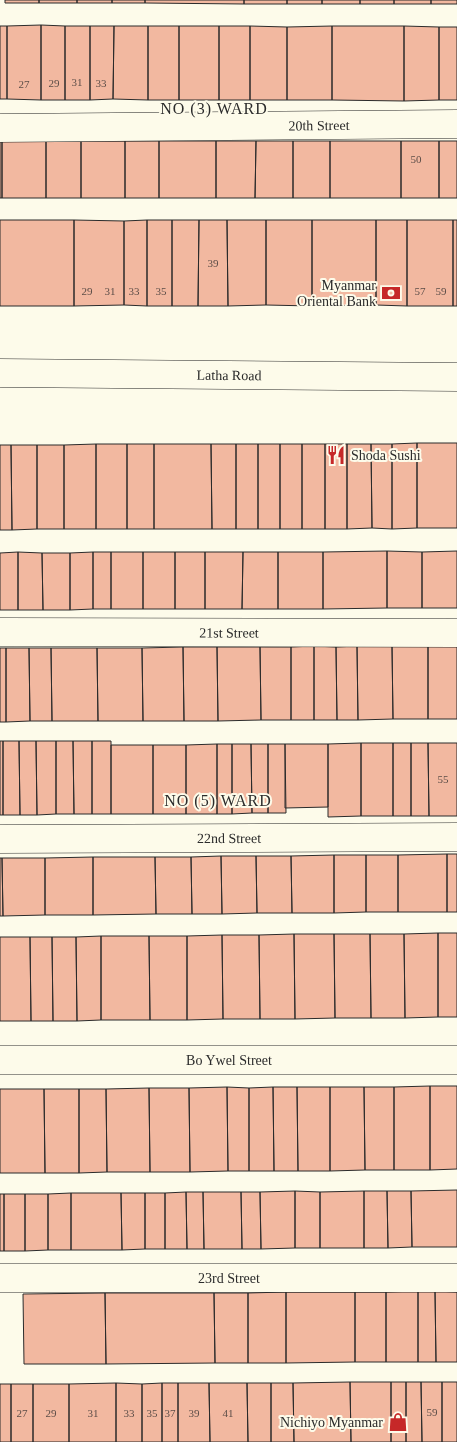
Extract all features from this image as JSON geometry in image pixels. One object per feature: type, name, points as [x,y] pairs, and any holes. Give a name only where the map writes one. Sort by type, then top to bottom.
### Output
[{"type":"street","name":"20th Street","points":[[0,128],[457,124]]},
{"type":"street","name":"Latha Road","points":[[0,373],[457,377]]},
{"type":"street","name":"21st Street","points":[[0,632],[457,633]]},
{"type":"street","name":"22nd Street","points":[[0,839],[457,837]]},
{"type":"street","name":"Bo Ywel Street","points":[[0,1060],[457,1060]]},
{"type":"street","name":"23rd Street","points":[[0,1278],[457,1278]]},
{"type":"building","points":[[5,0],[39,0],[39,3],[5,3]]},
{"type":"building","points":[[39,0],[77,0],[77,3],[39,3]]},
{"type":"building","points":[[77,0],[112,0],[112,3],[77,3]]},
{"type":"building","points":[[112,0],[145,0],[145,3],[112,3]]},
{"type":"building","points":[[145,0],[244,0],[244,4],[145,3]]},
{"type":"building","points":[[244,0],[287,0],[287,4],[244,4]]},
{"type":"building","points":[[287,0],[322,0],[322,4],[287,4]]},
{"type":"building","points":[[322,0],[360,0],[360,4],[322,4]]},
{"type":"building","points":[[360,0],[394,0],[394,4],[360,4]]},
{"type":"building","points":[[394,0],[431,0],[431,4],[394,4]]},
{"type":"building","points":[[431,0],[457,0],[457,4],[431,4]]},
{"type":"building","points":[[41,25],[65,26],[65,100],[41,100]]},
{"type":"building","points":[[41,25],[41,100],[7,99],[7,26]]},
{"type":"building","points":[[0,26],[7,26],[7,99],[0,99]]},
{"type":"building","points":[[65,26],[90,26],[90,100],[65,100]]},
{"type":"building","points":[[90,26],[114,26],[113,99],[90,100]]},
{"type":"building","points":[[114,26],[148,26],[148,100],[113,99]]},
{"type":"building","points":[[148,26],[179,26],[179,100],[148,100]]},
{"type":"building","points":[[179,26],[219,26],[219,100],[179,100]]},
{"type":"building","points":[[219,26],[250,26],[250,100],[219,100]]},
{"type":"building","points":[[250,26],[287,27],[287,100],[250,100]]},
{"type":"building","points":[[332,26],[404,26],[404,101],[332,100]]},
{"type":"building","points":[[332,26],[332,100],[287,100],[287,27]]},
{"type":"building","points":[[404,26],[439,27],[439,100],[404,101]]},
{"type":"building","points":[[439,27],[457,27],[457,100],[439,100]]},
{"type":"building","points":[[0,141],[2,141],[2,198],[0,198]]},
{"type":"building","points":[[2,141],[46,141],[46,198],[2,198]]},
{"type":"building","points":[[46,141],[81,141],[81,198],[46,198]]},
{"type":"building","points":[[81,141],[125,141],[125,198],[81,198]]},
{"type":"building","points":[[125,141],[159,141],[159,198],[125,198]]},
{"type":"building","points":[[159,141],[216,141],[216,198],[159,198]]},
{"type":"building","points":[[216,141],[256,141],[255,198],[216,198]]},
{"type":"building","points":[[256,141],[293,141],[293,198],[255,198]]},
{"type":"building","points":[[293,141],[330,141],[330,198],[293,198]]},
{"type":"building","points":[[330,141],[401,141],[401,198],[330,198]]},
{"type":"building","points":[[401,141],[439,141],[439,198],[401,198]]},
{"type":"building","points":[[439,141],[457,141],[457,198],[439,198]]},
{"type":"building","points":[[0,220],[74,220],[74,306],[0,306]]},
{"type":"building","points":[[74,220],[124,221],[124,305],[74,306]]},
{"type":"building","points":[[147,220],[147,306],[124,305],[124,221]]},
{"type":"building","points":[[147,220],[172,220],[172,306],[147,306]]},
{"type":"building","points":[[172,220],[199,220],[198,306],[172,306]]},
{"type":"building","points":[[199,220],[227,220],[228,306],[198,306]]},
{"type":"building","points":[[227,220],[266,220],[266,305],[228,306]]},
{"type":"building","points":[[266,220],[312,220],[312,306],[266,305]]},
{"type":"building","points":[[312,220],[376,220],[376,305],[312,306]]},
{"type":"building","points":[[376,220],[407,220],[407,306],[376,305]]},
{"type":"building","points":[[407,220],[453,220],[453,306],[407,306]]},
{"type":"building","points":[[453,220],[457,220],[457,306],[453,306]]},
{"type":"building","points":[[417,443],[417,528],[392,529],[392,444]]},
{"type":"building","points":[[417,443],[457,443],[457,528],[417,528]]},
{"type":"building","points":[[96,444],[96,529],[64,529],[64,445]]},
{"type":"building","points":[[96,444],[127,444],[127,529],[96,529]]},
{"type":"building","points":[[127,444],[154,444],[154,529],[127,529]]},
{"type":"building","points":[[154,444],[211,444],[212,529],[154,529]]},
{"type":"building","points":[[211,444],[236,444],[236,529],[212,529]]},
{"type":"building","points":[[236,444],[258,444],[258,529],[236,529]]},
{"type":"building","points":[[258,444],[280,444],[280,529],[258,529]]},
{"type":"building","points":[[280,444],[302,444],[302,529],[280,529]]},
{"type":"building","points":[[302,444],[325,444],[325,529],[302,529]]},
{"type":"building","points":[[325,444],[347,444],[347,529],[325,529]]},
{"type":"building","points":[[347,444],[371,444],[372,528],[347,529]]},
{"type":"building","points":[[371,444],[392,444],[392,529],[372,528]]},
{"type":"building","points":[[0,445],[11,445],[12,530],[0,530]]},
{"type":"building","points":[[11,445],[37,445],[37,529],[12,530]]},
{"type":"building","points":[[37,445],[64,445],[64,529],[37,529]]},
{"type":"building","points":[[387,551],[387,608],[323,609],[323,552]]},
{"type":"building","points":[[387,551],[422,552],[422,608],[387,608]]},
{"type":"building","points":[[457,551],[457,608],[422,608],[422,552]]},
{"type":"building","points":[[18,552],[42,553],[43,610],[18,610]]},
{"type":"building","points":[[18,552],[18,610],[0,610],[0,553]]},
{"type":"building","points":[[93,552],[111,552],[111,609],[93,609]]},
{"type":"building","points":[[93,552],[93,609],[70,610],[70,553]]},
{"type":"building","points":[[111,552],[143,552],[143,609],[111,609]]},
{"type":"building","points":[[143,552],[175,552],[175,609],[143,609]]},
{"type":"building","points":[[175,552],[205,552],[205,609],[175,609]]},
{"type":"building","points":[[205,552],[243,552],[242,609],[205,609]]},
{"type":"building","points":[[243,552],[278,552],[278,609],[242,609]]},
{"type":"building","points":[[278,552],[323,552],[323,609],[278,609]]},
{"type":"building","points":[[42,553],[70,553],[70,610],[43,610]]},
{"type":"building","points":[[314,646],[314,720],[291,720],[291,647]]},
{"type":"building","points":[[314,646],[336,647],[337,720],[314,720]]},
{"type":"building","points":[[357,646],[358,720],[337,720],[336,647]]},
{"type":"building","points":[[357,646],[392,646],[393,719],[358,720]]},
{"type":"building","points":[[392,646],[428,646],[428,719],[393,719]]},
{"type":"building","points":[[428,646],[457,646],[457,719],[428,719]]},
{"type":"building","points":[[183,647],[184,721],[143,721],[142,648]]},
{"type":"building","points":[[183,647],[217,647],[218,721],[184,721]]},
{"type":"building","points":[[217,647],[260,647],[261,720],[218,721]]},
{"type":"building","points":[[260,647],[291,647],[291,720],[261,720]]},
{"type":"building","points":[[0,648],[6,648],[6,722],[0,722]]},
{"type":"building","points":[[6,648],[29,648],[30,721],[6,722]]},
{"type":"building","points":[[29,648],[51,648],[52,721],[30,721]]},
{"type":"building","points":[[51,648],[97,648],[98,721],[52,721]]},
{"type":"building","points":[[97,648],[142,648],[143,721],[98,721]]},
{"type":"building","points":[[0,741],[3,741],[3,815],[0,815]]},
{"type":"building","points":[[3,741],[19,741],[20,815],[3,815]]},
{"type":"building","points":[[19,741],[36,741],[37,815],[20,815]]},
{"type":"building","points":[[36,741],[56,741],[56,814],[37,815]]},
{"type":"building","points":[[56,741],[73,741],[74,814],[56,814]]},
{"type":"building","points":[[73,741],[92,741],[92,814],[74,814]]},
{"type":"building","points":[[92,741],[111,741],[111,814],[92,814]]},
{"type":"building","points":[[361,743],[361,816],[328,817],[328,744]]},
{"type":"building","points":[[361,743],[393,743],[393,816],[361,816]]},
{"type":"building","points":[[393,743],[411,743],[411,816],[393,816]]},
{"type":"building","points":[[411,743],[428,743],[429,816],[411,816]]},
{"type":"building","points":[[428,743],[457,743],[457,816],[429,816]]},
{"type":"building","points":[[217,744],[217,814],[186,814],[186,745]]},
{"type":"building","points":[[217,744],[232,744],[232,814],[217,814]]},
{"type":"building","points":[[232,744],[251,744],[252,813],[232,814]]},
{"type":"building","points":[[251,744],[268,744],[268,813],[252,813]]},
{"type":"building","points":[[268,744],[285,744],[286,813],[268,813]]},
{"type":"building","points":[[285,744],[328,744],[328,807],[285,808]]},
{"type":"building","points":[[111,745],[153,745],[153,814],[111,814]]},
{"type":"building","points":[[153,745],[186,745],[186,814],[153,814]]},
{"type":"building","points":[[447,854],[447,912],[398,912],[398,855]]},
{"type":"building","points":[[447,854],[457,854],[457,912],[447,912]]},
{"type":"building","points":[[334,855],[334,913],[292,913],[291,856]]},
{"type":"building","points":[[334,855],[366,855],[366,912],[334,913]]},
{"type":"building","points":[[366,855],[398,855],[398,912],[366,912]]},
{"type":"building","points":[[221,856],[222,914],[192,914],[191,857]]},
{"type":"building","points":[[221,856],[256,856],[257,913],[222,914]]},
{"type":"building","points":[[256,856],[291,856],[292,913],[257,913]]},
{"type":"building","points":[[93,857],[93,915],[45,915],[45,858]]},
{"type":"building","points":[[93,857],[155,857],[156,914],[93,915]]},
{"type":"building","points":[[155,857],[191,857],[192,914],[156,914]]},
{"type":"building","points":[[0,858],[2,858],[3,916],[0,916]]},
{"type":"building","points":[[2,858],[45,858],[45,915],[3,916]]},
{"type":"building","points":[[438,933],[438,1017],[405,1018],[404,934]]},
{"type":"building","points":[[438,933],[457,933],[457,1017],[438,1017]]},
{"type":"building","points":[[294,934],[295,1019],[260,1019],[259,935]]},
{"type":"building","points":[[294,934],[334,934],[335,1018],[295,1019]]},
{"type":"building","points":[[334,934],[370,934],[371,1018],[335,1018]]},
{"type":"building","points":[[370,934],[404,934],[405,1018],[371,1018]]},
{"type":"building","points":[[222,935],[223,1019],[187,1020],[187,936]]},
{"type":"building","points":[[222,935],[259,935],[260,1019],[223,1019]]},
{"type":"building","points":[[101,936],[101,1020],[77,1021],[76,937]]},
{"type":"building","points":[[101,936],[149,936],[150,1020],[101,1020]]},
{"type":"building","points":[[149,936],[187,936],[187,1020],[150,1020]]},
{"type":"building","points":[[0,937],[30,937],[31,1021],[0,1021]]},
{"type":"building","points":[[30,937],[52,937],[53,1021],[31,1021]]},
{"type":"building","points":[[52,937],[76,937],[77,1021],[53,1021]]},
{"type":"building","points":[[430,1086],[430,1170],[394,1170],[394,1087]]},
{"type":"building","points":[[430,1086],[457,1086],[457,1169],[430,1170]]},
{"type":"building","points":[[227,1087],[228,1171],[190,1172],[189,1088]]},
{"type":"building","points":[[227,1087],[249,1088],[249,1171],[228,1171]]},
{"type":"building","points":[[273,1087],[274,1171],[249,1171],[249,1088]]},
{"type":"building","points":[[273,1087],[297,1087],[298,1171],[274,1171]]},
{"type":"building","points":[[297,1087],[330,1087],[330,1171],[298,1171]]},
{"type":"building","points":[[330,1087],[364,1087],[365,1170],[330,1171]]},
{"type":"building","points":[[364,1087],[394,1087],[394,1170],[365,1170]]},
{"type":"building","points":[[149,1088],[150,1172],[107,1172],[106,1089]]},
{"type":"building","points":[[149,1088],[189,1088],[190,1172],[150,1172]]},
{"type":"building","points":[[0,1089],[44,1089],[45,1173],[0,1173]]},
{"type":"building","points":[[44,1089],[79,1089],[79,1173],[45,1173]]},
{"type":"building","points":[[79,1089],[106,1089],[107,1172],[79,1173]]},
{"type":"building","points":[[457,1190],[457,1247],[412,1247],[411,1191]]},
{"type":"building","points":[[295,1191],[295,1248],[261,1249],[260,1192]]},
{"type":"building","points":[[295,1191],[320,1192],[320,1248],[295,1248]]},
{"type":"building","points":[[364,1191],[364,1248],[320,1248],[320,1192]]},
{"type":"building","points":[[364,1191],[387,1191],[388,1248],[364,1248]]},
{"type":"building","points":[[387,1191],[411,1191],[412,1247],[388,1248]]},
{"type":"building","points":[[186,1192],[187,1249],[165,1249],[165,1193]]},
{"type":"building","points":[[186,1192],[203,1192],[204,1249],[187,1249]]},
{"type":"building","points":[[203,1192],[241,1192],[242,1249],[204,1249]]},
{"type":"building","points":[[241,1192],[260,1192],[261,1249],[242,1249]]},
{"type":"building","points":[[71,1193],[71,1250],[48,1250],[48,1194]]},
{"type":"building","points":[[71,1193],[121,1193],[122,1250],[71,1250]]},
{"type":"building","points":[[121,1193],[145,1193],[145,1249],[122,1250]]},
{"type":"building","points":[[145,1193],[165,1193],[165,1249],[145,1249]]},
{"type":"building","points":[[0,1194],[4,1194],[4,1251],[0,1251]]},
{"type":"building","points":[[4,1194],[25,1194],[25,1251],[4,1251]]},
{"type":"building","points":[[25,1194],[48,1194],[48,1250],[25,1251]]},
{"type":"building","points":[[418,1291],[418,1362],[386,1362],[386,1292]]},
{"type":"building","points":[[418,1291],[435,1291],[436,1362],[418,1362]]},
{"type":"building","points":[[435,1291],[457,1292],[457,1362],[436,1362]]},
{"type":"building","points":[[286,1292],[286,1363],[248,1363],[248,1293]]},
{"type":"building","points":[[286,1292],[355,1292],[355,1362],[286,1363]]},
{"type":"building","points":[[355,1292],[386,1292],[386,1362],[355,1362]]},
{"type":"building","points":[[105,1293],[106,1364],[24,1364],[23,1294]]},
{"type":"building","points":[[105,1293],[214,1293],[215,1363],[106,1364]]},
{"type":"building","points":[[214,1293],[248,1293],[248,1363],[215,1363]]},
{"type":"building","points":[[350,1382],[351,1442],[294,1442],[293,1383]]},
{"type":"building","points":[[350,1382],[391,1382],[391,1442],[351,1442]]},
{"type":"building","points":[[391,1382],[406,1382],[406,1442],[391,1442]]},
{"type":"building","points":[[406,1382],[421,1382],[422,1442],[406,1442]]},
{"type":"building","points":[[421,1382],[442,1382],[442,1442],[422,1442]]},
{"type":"building","points":[[442,1382],[457,1382],[457,1442],[442,1442]]},
{"type":"building","points":[[116,1383],[142,1384],[142,1442],[116,1442]]},
{"type":"building","points":[[116,1383],[116,1442],[69,1442],[69,1384]]},
{"type":"building","points":[[162,1383],[162,1442],[142,1442],[142,1384]]},
{"type":"building","points":[[162,1383],[178,1383],[178,1442],[162,1442]]},
{"type":"building","points":[[178,1383],[209,1383],[210,1442],[178,1442]]},
{"type":"building","points":[[209,1383],[247,1383],[248,1442],[210,1442]]},
{"type":"building","points":[[247,1383],[271,1383],[271,1442],[248,1442]]},
{"type":"building","points":[[271,1383],[293,1383],[294,1442],[271,1442]]},
{"type":"building","points":[[0,1384],[11,1384],[11,1442],[0,1442]]},
{"type":"building","points":[[11,1384],[33,1384],[33,1442],[11,1442]]},
{"type":"building","points":[[33,1384],[69,1384],[69,1442],[33,1442]]},
{"type":"place","name":"Myanmar Oriental Bank","points":[[391,293]]},
{"type":"place","name":"Shoda Sushi","points":[[336,455]]},
{"type":"place","name":"Nichiyo Myanmar","points":[[398,1422]]},
{"type":"district","name":"NO (3) WARD","points":[[214,108]]},
{"type":"district","name":"NO (5) WARD","points":[[218,800]]}]
